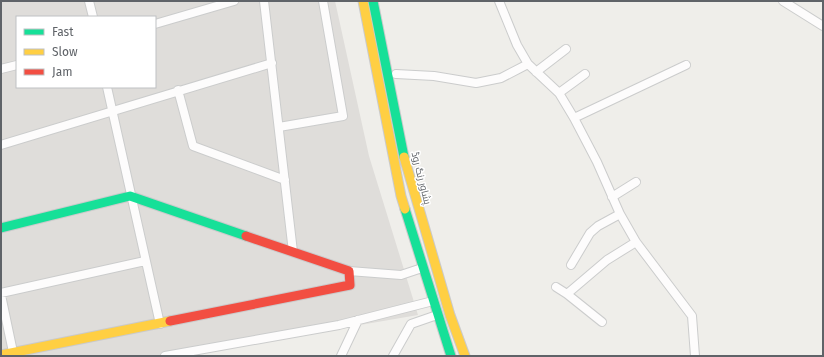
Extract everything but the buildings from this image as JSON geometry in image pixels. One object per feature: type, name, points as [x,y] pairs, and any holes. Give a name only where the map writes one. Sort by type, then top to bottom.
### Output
[{"type":"main road","points":[[356,1],[374,79],[382,92]]},
{"type":"main road","points":[[363,1],[382,92],[401,196],[422,268],[451,356]]},
{"type":"main road","name":"پشاور رنگ روڈ","points":[[373,1],[392,88],[404,156],[450,315],[465,356]]},
{"type":"main road","points":[[380,1],[396,74],[392,88]]},
{"type":"main road","points":[[1,228],[130,196],[349,271],[350,285],[1,355]]},
{"type":"street","points":[[89,1],[93,16]]},
{"type":"street","points":[[156,24],[234,1]]},
{"type":"street","points":[[264,1],[294,252]]},
{"type":"street","points":[[279,127],[343,116],[323,1]]},
{"type":"street","points":[[499,1],[517,45],[528,64],[559,93],[574,118],[597,162],[620,214],[636,242],[692,316],[695,356]]},
{"type":"street","points":[[783,1],[823,26]]},
{"type":"street","points":[[536,72],[566,49]]},
{"type":"street","points":[[1,145],[112,112],[178,90],[272,63]]},
{"type":"street","points":[[396,74],[434,76],[476,82],[501,78],[528,64]]},
{"type":"street","points":[[1,69],[16,65]]},
{"type":"street","points":[[574,118],[686,66]]},
{"type":"street","points":[[559,93],[585,74]]},
{"type":"street","points":[[107,88],[130,196],[160,324]]},
{"type":"street","points":[[178,90],[193,146],[285,180]]},
{"type":"street","points":[[612,197],[636,182]]},
{"type":"street","points":[[571,265],[590,234],[598,226],[620,214]]},
{"type":"street","points":[[568,294],[607,260],[636,242]]},
{"type":"street","points":[[13,352],[1,294],[145,261]]},
{"type":"street","points":[[349,271],[402,275],[422,268]]},
{"type":"street","points":[[556,287],[568,294],[602,322]]},
{"type":"street","points":[[165,356],[206,352],[339,325],[433,301]]},
{"type":"street","points":[[393,356],[411,324],[437,314]]},
{"type":"street","points":[[341,356],[358,320]]},
{"type":"shaded area","points":[[1,1],[335,1],[369,156],[418,315],[181,356],[1,356]]},
{"type":"traffic: fast","points":[[373,1],[404,157]]},
{"type":"traffic: fast","points":[[1,228],[130,196],[246,236]]},
{"type":"traffic: fast","points":[[405,209],[451,356]]},
{"type":"traffic: slow","points":[[363,1],[401,196],[405,209]]},
{"type":"traffic: slow","points":[[404,157],[450,315],[465,356]]},
{"type":"traffic: slow","points":[[1,355],[170,321]]},
{"type":"traffic: jam","points":[[170,321],[350,285],[349,271],[246,236]]}]
